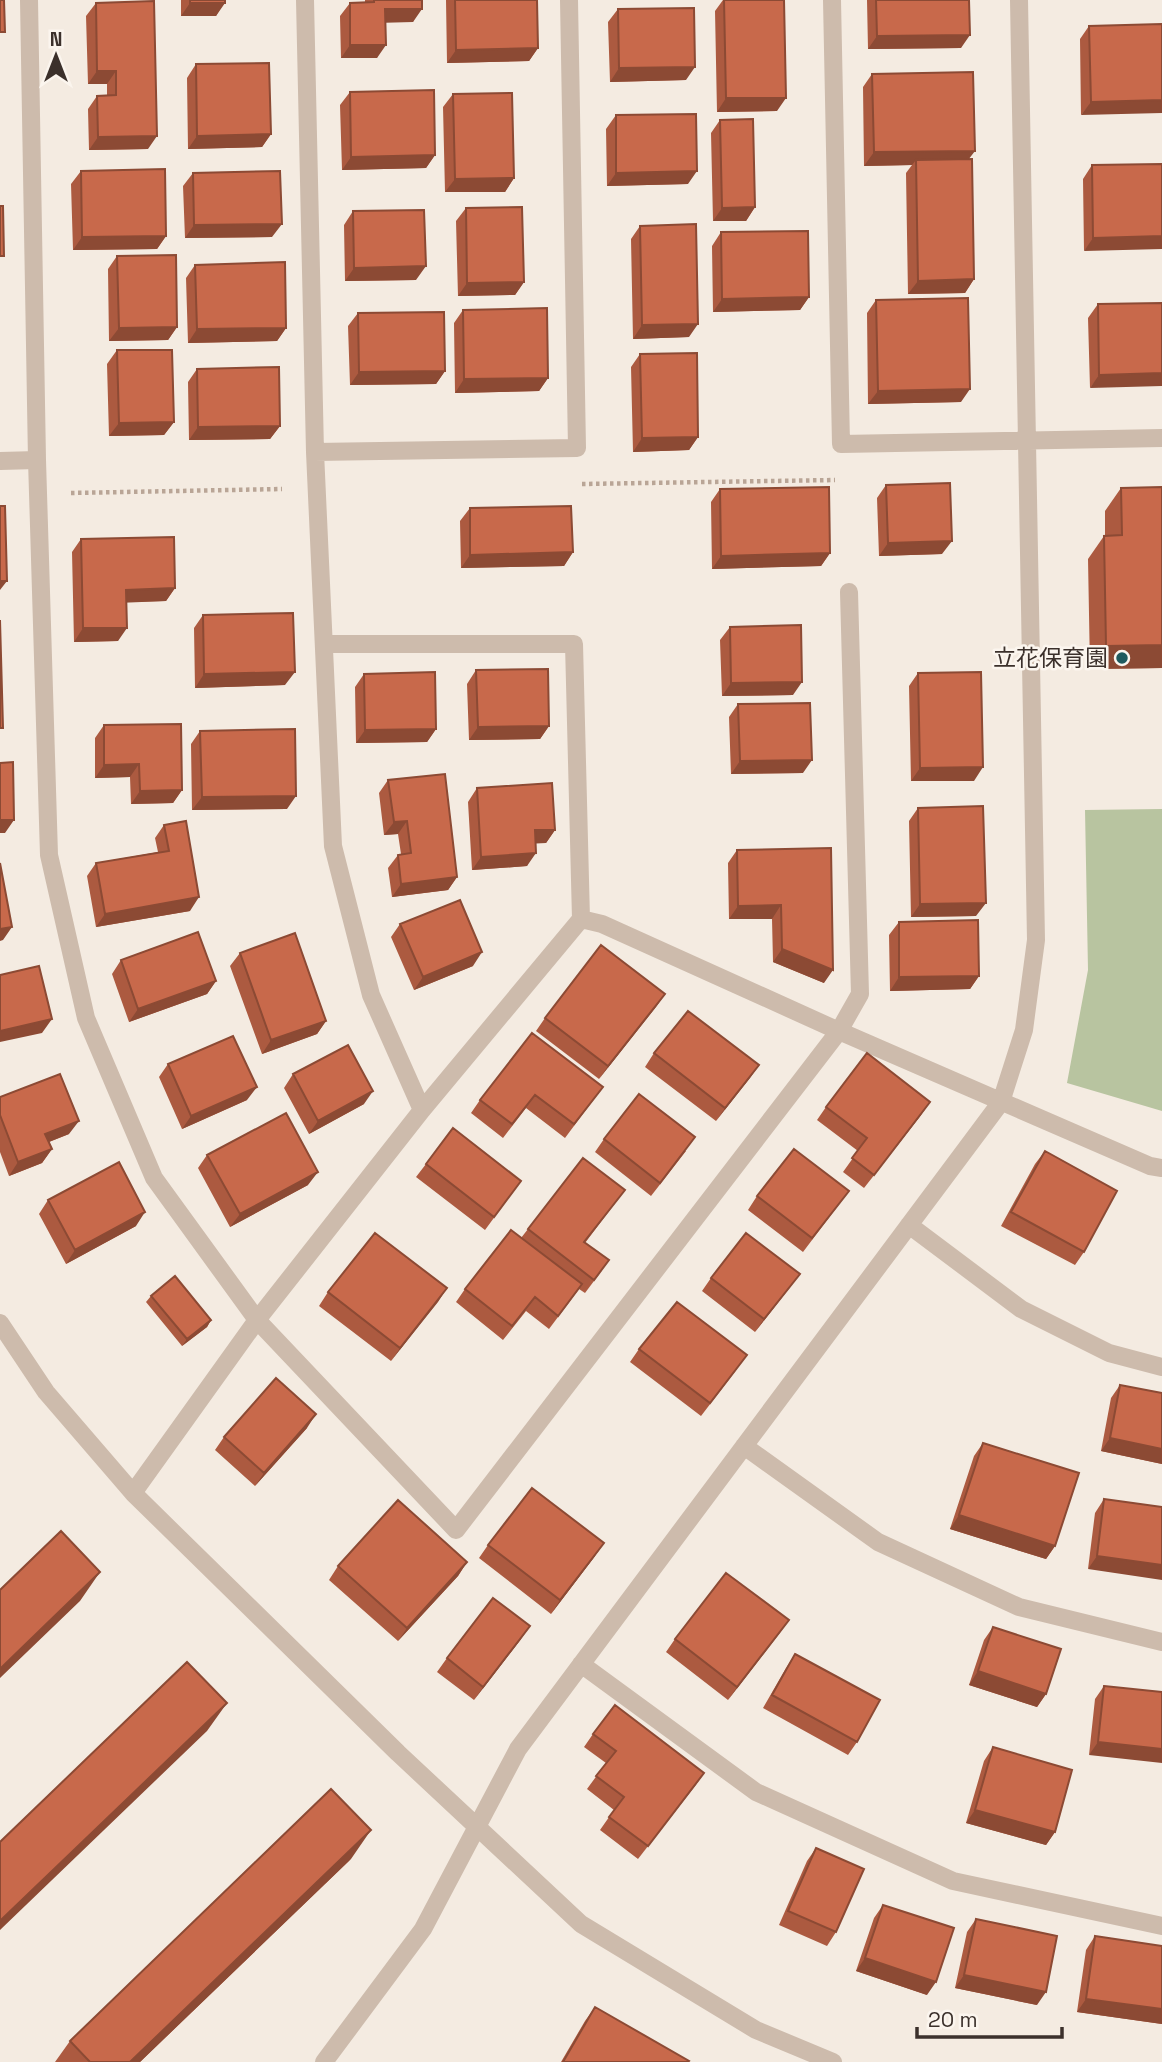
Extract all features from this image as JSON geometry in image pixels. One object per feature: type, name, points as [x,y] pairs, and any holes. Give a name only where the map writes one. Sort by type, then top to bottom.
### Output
[{"type":"street","points":[[29,0],[37,460],[49,855],[86,1018],[154,1178],[257,1320],[456,1530],[839,1031],[860,994],[849,592]]},
{"type":"street","points":[[305,0],[315,452],[333,846],[371,995],[422,1110]]},
{"type":"street","points":[[315,452],[577,448],[569,0]]},
{"type":"street","points":[[832,0],[841,444],[1162,438]]},
{"type":"street","points":[[324,2062],[423,1929],[518,1749],[1001,1102],[1024,1030],[1036,940],[1019,0]]},
{"type":"street","points":[[0,461],[37,460]]},
{"type":"street","points":[[133,1493],[257,1320],[422,1110],[580,919],[575,644],[324,644]]},
{"type":"street","points":[[580,919],[602,924],[1001,1102],[1150,1166],[1162,1167]]},
{"type":"street","points":[[909,1225],[1021,1309],[1109,1353],[1162,1367]]},
{"type":"street","points":[[0,1323],[46,1392],[133,1493],[398,1753],[580,1924],[756,2030],[833,2062]]},
{"type":"street","points":[[744,1446],[878,1542],[1019,1607],[1162,1642]]},
{"type":"street","points":[[581,1664],[756,1792],[928,1870],[953,1881],[1162,1926]]},
{"type":"path","points":[[568,485],[847,480]]},
{"type":"path","points":[[38,494],[318,489]]},
{"type":"green space","points":[[1162,809],[1162,1111],[1067,1083],[1088,970],[1085,810]]},
{"type":"building","points":[[0,0],[4,0],[5,32],[0,32]]},
{"type":"building","points":[[190,0],[225,0],[225,3],[190,3]]},
{"type":"building","points":[[422,0],[422,9],[385,9],[386,45],[350,45],[350,3]]},
{"type":"building","points":[[455,0],[537,0],[538,48],[456,50]]},
{"type":"building","points":[[724,0],[784,0],[786,98],[726,98]]},
{"type":"building","points":[[876,0],[969,0],[970,35],[877,36]]},
{"type":"building","points":[[154,1],[157,136],[98,137],[97,96],[116,95],[116,71],[97,71],[96,3]]},
{"type":"building","points":[[694,8],[695,67],[619,68],[618,9]]},
{"type":"building","points":[[1162,24],[1162,100],[1091,102],[1089,26]]},
{"type":"building","points":[[269,63],[271,134],[197,136],[196,64]]},
{"type":"building","points":[[973,72],[975,151],[874,152],[872,74]]},
{"type":"building","points":[[434,90],[435,155],[351,157],[350,92]]},
{"type":"building","points":[[512,93],[514,178],[455,179],[453,94]]},
{"type":"building","points":[[696,114],[697,171],[616,173],[616,115]]},
{"type":"building","points":[[753,119],[755,207],[722,208],[720,120]]},
{"type":"building","points":[[972,159],[974,279],[918,281],[916,160]]},
{"type":"building","points":[[1162,164],[1162,236],[1093,238],[1092,165]]},
{"type":"building","points":[[165,169],[166,236],[82,237],[81,171]]},
{"type":"building","points":[[280,171],[282,224],[194,225],[193,173]]},
{"type":"building","points":[[0,206],[3,206],[4,256],[0,256]]},
{"type":"building","points":[[522,207],[524,282],[467,283],[466,208]]},
{"type":"building","points":[[424,210],[426,266],[354,268],[353,211]]},
{"type":"building","points":[[696,224],[698,324],[642,325],[640,226]]},
{"type":"building","points":[[808,231],[809,297],[722,299],[721,232]]},
{"type":"building","points":[[176,255],[177,327],[119,328],[117,256]]},
{"type":"building","points":[[285,262],[286,328],[197,329],[195,265]]},
{"type":"building","points":[[968,298],[970,389],[878,391],[876,300]]},
{"type":"building","points":[[1162,303],[1162,373],[1099,375],[1098,304]]},
{"type":"building","points":[[547,308],[548,378],[464,379],[463,310]]},
{"type":"building","points":[[444,312],[445,371],[359,372],[358,313]]},
{"type":"building","points":[[117,350],[172,350],[174,422],[119,423]]},
{"type":"building","points":[[697,353],[698,437],[642,438],[640,354]]},
{"type":"building","points":[[279,367],[280,426],[198,427],[197,369]]},
{"type":"building","points":[[950,483],[952,541],[888,543],[886,485]]},
{"type":"building","points":[[829,487],[830,553],[721,556],[720,489]]},
{"type":"building","points":[[1162,487],[1162,645],[1106,646],[1104,536],[1122,535],[1121,488]]},
{"type":"building","points":[[0,506],[5,506],[7,581],[0,581]]},
{"type":"building","points":[[571,506],[573,552],[470,555],[470,508]]},
{"type":"building","points":[[174,537],[175,588],[126,590],[127,628],[83,628],[81,539]]},
{"type":"building","points":[[293,613],[295,672],[204,674],[203,615]]},
{"type":"building","points":[[0,620],[3,728],[0,728]]},
{"type":"building","points":[[801,625],[802,682],[731,683],[730,627]]},
{"type":"building","points":[[548,669],[549,726],[478,727],[476,670]]},
{"type":"building","points":[[435,672],[436,729],[365,730],[364,674]]},
{"type":"building","points":[[981,672],[983,767],[920,768],[918,673]]},
{"type":"building","points":[[810,703],[812,760],[740,761],[738,704]]},
{"type":"building","points":[[181,724],[182,790],[140,791],[139,764],[104,765],[104,725]]},
{"type":"building","points":[[295,729],[296,796],[202,797],[200,731]]},
{"type":"building","points":[[13,762],[14,820],[0,820],[0,763]]},
{"type":"building","points":[[445,774],[457,877],[401,884],[398,855],[411,853],[407,821],[394,822],[388,780]]},
{"type":"building","points":[[552,783],[555,830],[535,830],[536,853],[481,857],[477,788]]},
{"type":"building","points":[[983,806],[986,903],[920,904],[918,808]]},
{"type":"building","points":[[186,821],[199,897],[105,914],[96,863],[169,851],[164,825]]},
{"type":"building","points":[[831,848],[833,970],[782,949],[781,905],[738,906],[737,850]]},
{"type":"building","points":[[0,863],[12,927],[0,929]]},
{"type":"building","points":[[460,900],[482,952],[423,977],[400,924]]},
{"type":"building","points":[[978,920],[979,976],[899,977],[899,922]]},
{"type":"building","points":[[198,932],[216,981],[138,1009],[121,960]]},
{"type":"building","points":[[295,933],[326,1021],[271,1040],[240,953]]},
{"type":"building","points":[[601,945],[665,994],[608,1066],[545,1018]]},
{"type":"building","points":[[39,966],[52,1019],[0,1031],[0,975]]},
{"type":"building","points":[[688,1011],[759,1065],[725,1108],[654,1053]]},
{"type":"building","points":[[532,1033],[603,1087],[574,1124],[535,1095],[512,1124],[480,1100]]},
{"type":"building","points":[[233,1036],[257,1087],[191,1116],[168,1064]]},
{"type":"building","points":[[348,1045],[373,1091],[318,1121],[293,1074]]},
{"type":"building","points":[[867,1053],[930,1102],[874,1175],[852,1158],[867,1138],[826,1107]]},
{"type":"building","points":[[60,1074],[79,1121],[45,1134],[52,1149],[18,1162],[0,1115],[0,1097]]},
{"type":"building","points":[[639,1094],[695,1137],[660,1183],[604,1139]]},
{"type":"building","points":[[286,1113],[318,1172],[240,1214],[207,1155]]},
{"type":"building","points":[[453,1128],[521,1181],[494,1217],[426,1164]]},
{"type":"building","points":[[794,1149],[849,1191],[812,1238],[757,1196]]},
{"type":"building","points":[[1045,1151],[1117,1191],[1084,1252],[1011,1212]]},
{"type":"building","points":[[583,1158],[625,1190],[584,1242],[609,1260],[594,1280],[528,1229]]},
{"type":"building","points":[[119,1162],[145,1212],[75,1250],[48,1200]]},
{"type":"building","points":[[511,1230],[582,1284],[558,1316],[535,1297],[512,1326],[465,1289]]},
{"type":"building","points":[[375,1233],[447,1288],[400,1348],[328,1292]]},
{"type":"building","points":[[746,1233],[800,1274],[764,1319],[711,1278]]},
{"type":"building","points":[[175,1276],[211,1320],[187,1339],[151,1296]]},
{"type":"building","points":[[677,1302],[747,1355],[710,1403],[639,1349]]},
{"type":"building","points":[[276,1378],[316,1414],[264,1473],[224,1437]]},
{"type":"building","points":[[1120,1385],[1162,1393],[1162,1449],[1110,1438]]},
{"type":"building","points":[[983,1443],[1079,1473],[1055,1546],[959,1515]]},
{"type":"building","points":[[532,1488],[604,1543],[560,1600],[488,1545]]},
{"type":"building","points":[[1104,1499],[1162,1507],[1162,1565],[1097,1556]]},
{"type":"building","points":[[398,1500],[467,1562],[407,1628],[338,1566]]},
{"type":"building","points":[[61,1531],[100,1572],[0,1669],[0,1590]]},
{"type":"building","points":[[726,1573],[789,1620],[737,1687],[675,1639]]},
{"type":"building","points":[[493,1598],[530,1626],[483,1687],[447,1658]]},
{"type":"building","points":[[993,1627],[1061,1649],[1046,1694],[978,1671]]},
{"type":"building","points":[[795,1654],[880,1700],[857,1742],[772,1695]]},
{"type":"building","points":[[187,1662],[227,1703],[0,1921],[0,1842]]},
{"type":"building","points":[[1104,1686],[1162,1692],[1162,1749],[1098,1742]]},
{"type":"building","points":[[615,1705],[704,1773],[648,1846],[609,1817],[624,1797],[596,1776],[616,1751],[593,1734]]},
{"type":"building","points":[[993,1747],[1072,1770],[1055,1832],[975,1810]]},
{"type":"building","points":[[331,1789],[371,1830],[130,2062],[90,2062],[70,2041]]},
{"type":"building","points":[[816,1848],[864,1869],[836,1932],[788,1911]]},
{"type":"building","points":[[883,1905],[954,1928],[936,1982],[865,1958]]},
{"type":"building","points":[[976,1919],[1057,1936],[1046,1992],[964,1975]]},
{"type":"building","points":[[1095,1936],[1162,1946],[1162,2009],[1086,1999]]},
{"type":"building","points":[[595,2007],[689,2061],[563,2062]]},
{"type":"place","name":"立花保育園","points":[[1122,658]]}]
